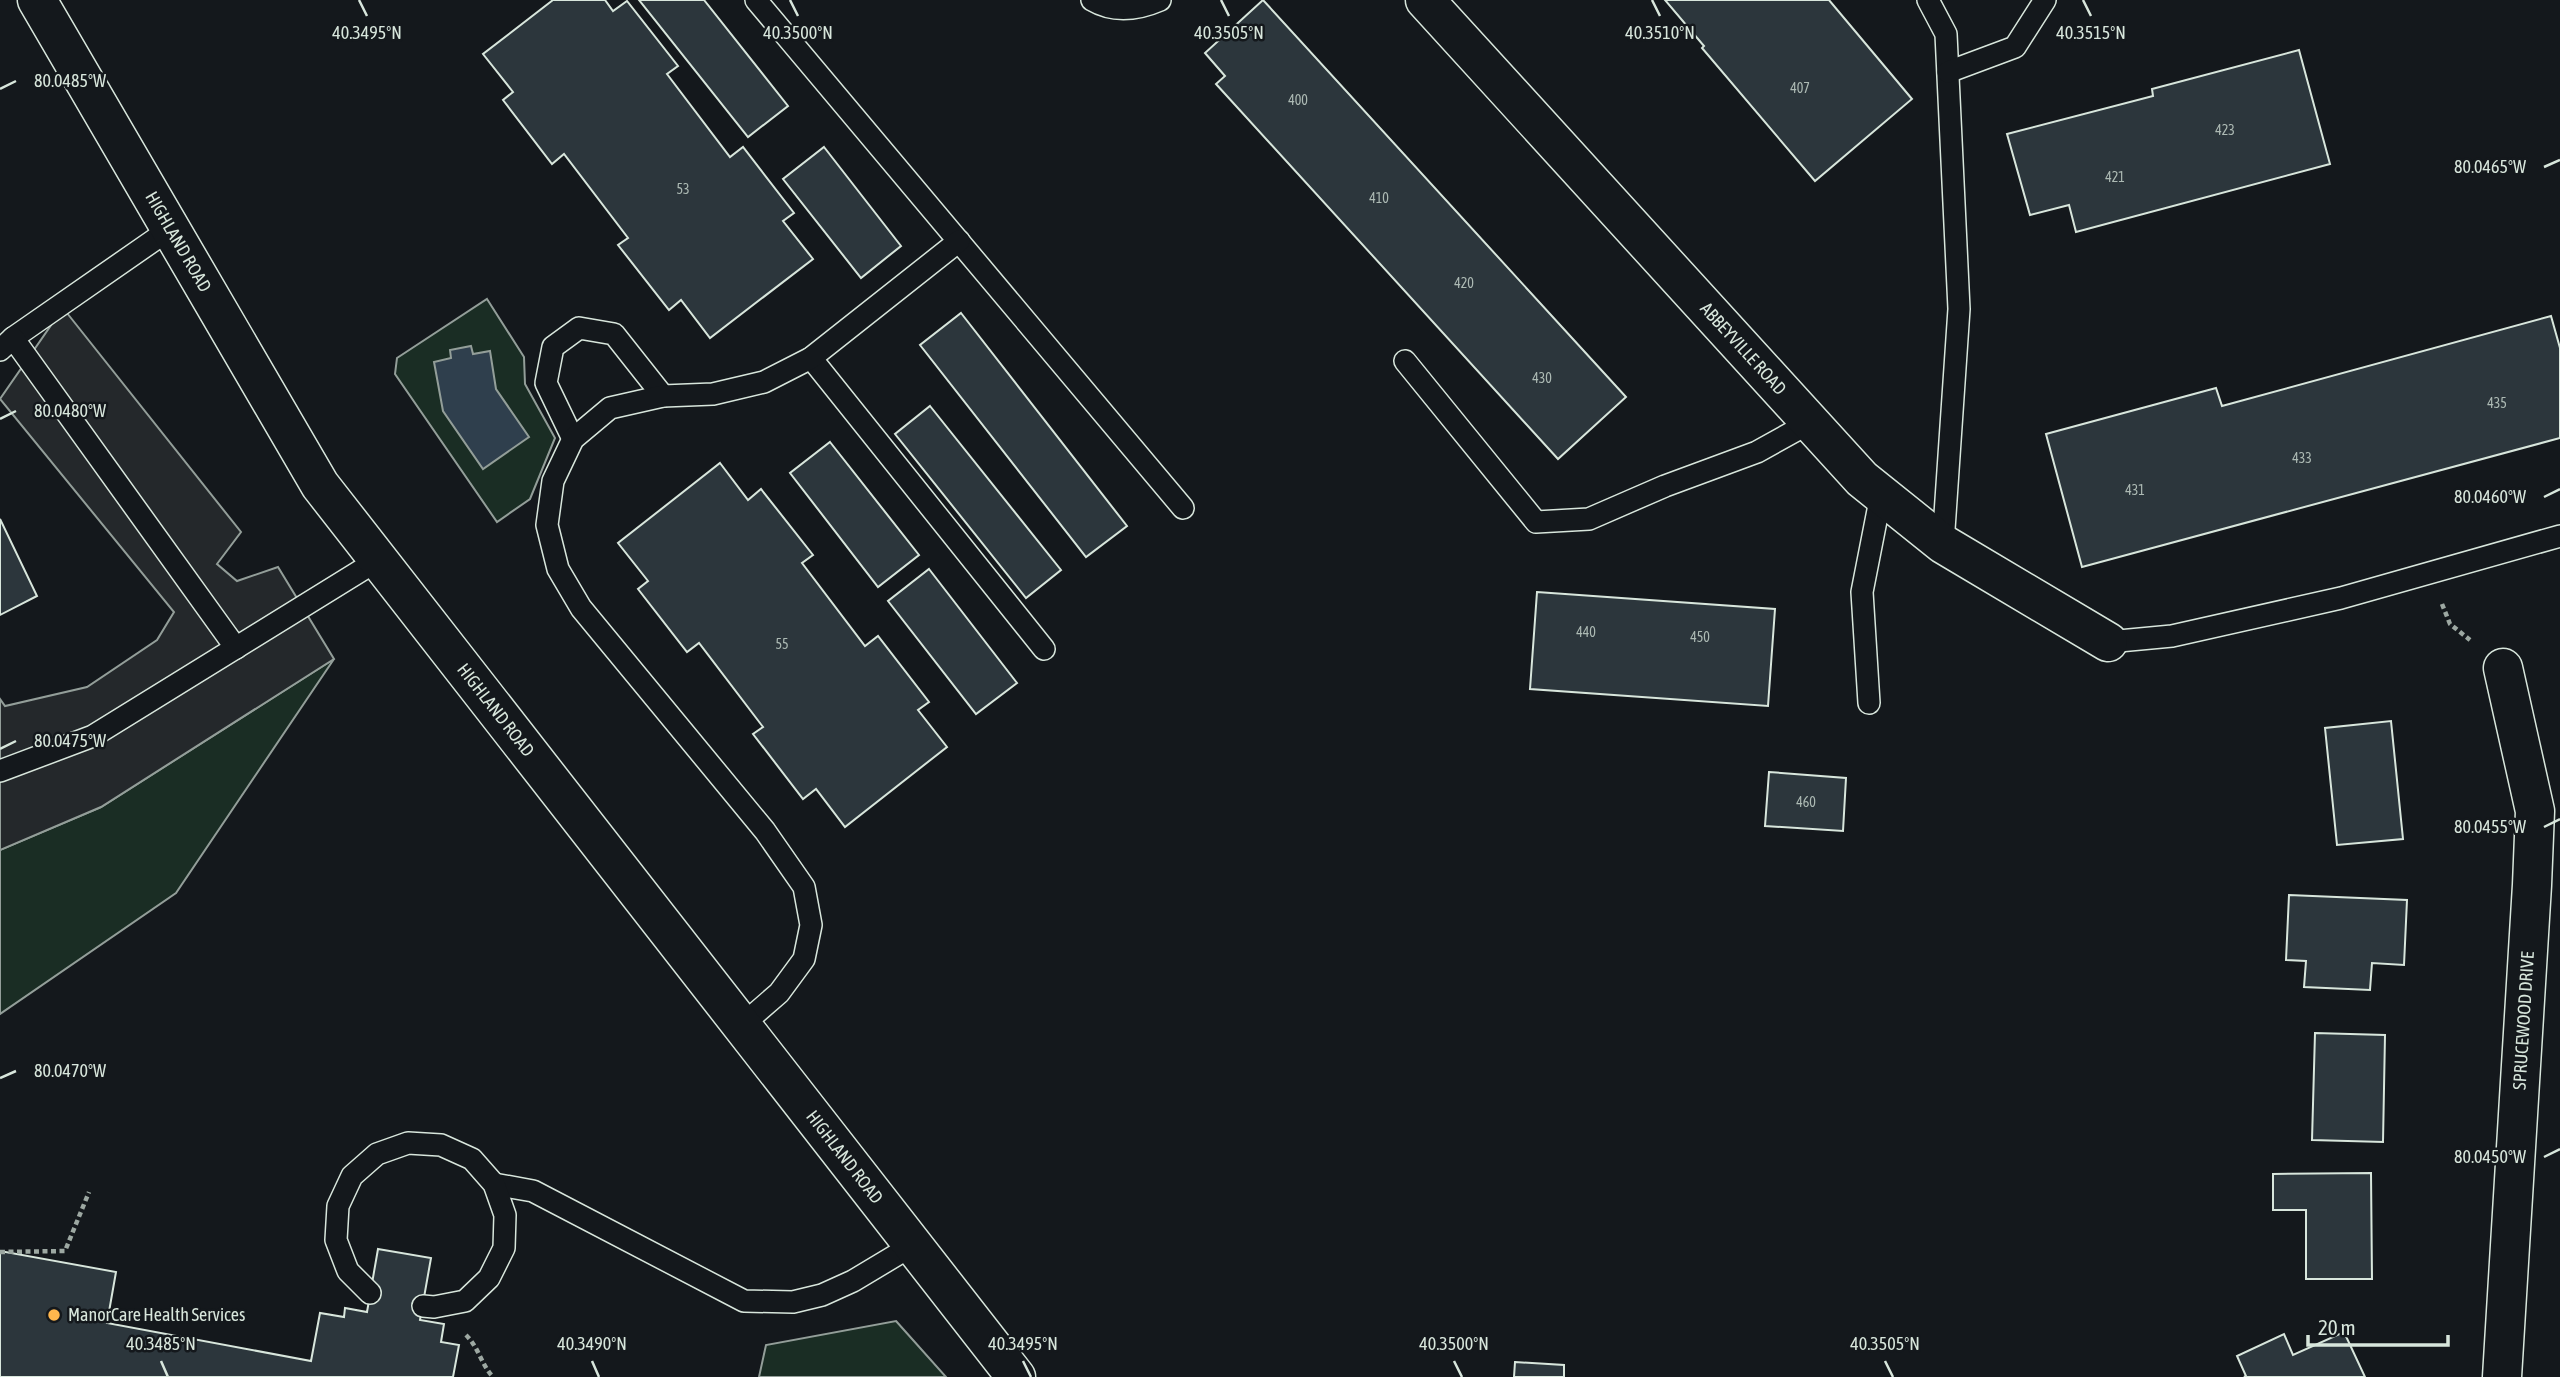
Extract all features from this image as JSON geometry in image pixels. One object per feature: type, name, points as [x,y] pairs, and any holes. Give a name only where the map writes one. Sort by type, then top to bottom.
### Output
[{"type":"street","name":"HIGHLAND ROAD","points":[[37,0],[320,485],[1016,1377]]},
{"type":"street","name":"ABBEYVILLE ROAD","points":[[1425,0],[1862,479],[1943,544],[2108,642]]},
{"type":"street","name":"SPRUCEWOOD DRIVE","points":[[2501,1377],[2532,899],[2535,811],[2503,668]]},
{"type":"lane","points":[[756,0],[1183,508]]},
{"type":"lane","points":[[1092,0],[1111,9],[1129,9],[1147,6],[1160,0]]},
{"type":"lane","points":[[1928,0],[1946,34],[1959,310],[1943,544]]},
{"type":"lane","points":[[1948,72],[2015,47],[2045,0]]},
{"type":"lane","points":[[170,229],[7,344],[236,648]]},
{"type":"lane","points":[[741,1026],[779,993],[804,960],[811,925],[804,887],[765,831],[581,608],[558,569],[547,525],[553,481],[573,439],[610,408],[663,396],[713,394],[764,382],[811,358],[959,241]]},
{"type":"lane","points":[[573,439],[546,383],[553,347],[579,328],[614,334],[663,396]]},
{"type":"lane","points":[[811,358],[1044,649]]},
{"type":"lane","points":[[1405,361],[1536,522],[1589,519],[1665,486],[1757,452],[1811,422]]},
{"type":"lane","points":[[1869,703],[1862,592],[1881,495]]},
{"type":"lane","points":[[2108,642],[2172,636],[2341,598],[2560,536]]},
{"type":"lane","points":[[0,771],[93,736],[378,560]]},
{"type":"lane","points":[[370,1293],[348,1271],[336,1240],[338,1206],[352,1176],[377,1154],[408,1143],[441,1145],[472,1159],[494,1184],[505,1215],[504,1248],[489,1278],[465,1301],[428,1307]]},
{"type":"lane","points":[[494,1184],[533,1191],[744,1301],[793,1302],[822,1295],[853,1281],[913,1245]]},
{"type":"path","points":[[2430,573],[2451,624],[2503,668]]},
{"type":"path","points":[[0,1252],[65,1251],[89,1192]]},
{"type":"path","points":[[428,1307],[477,1346],[485,1368],[493,1377]]},
{"type":"green space","points":[[487,299],[524,357],[525,384],[555,438],[530,499],[497,522],[395,374],[397,358]]},
{"type":"green space","points":[[334,659],[176,893],[0,1014],[0,850],[101,807]]},
{"type":"green space","points":[[896,1321],[946,1377],[759,1377],[766,1345]]},
{"type":"shaded area","points":[[63,308],[241,532],[217,564],[237,581],[278,567],[334,659],[101,807],[0,850],[0,699],[5,706],[87,687],[157,640],[174,612],[0,399]]},
{"type":"water","points":[[471,346],[473,354],[490,351],[496,389],[529,437],[483,469],[443,411],[434,362],[451,358],[450,350]]},
{"type":"building","points":[[553,0],[605,0],[613,11],[627,1],[678,66],[667,74],[730,157],[743,147],[794,213],[783,221],[813,259],[710,338],[681,300],[669,310],[618,245],[628,238],[564,154],[552,164],[503,100],[513,92],[483,54]]},
{"type":"building","points":[[639,0],[704,0],[788,106],[748,137]]},
{"type":"building","points":[[1263,0],[1626,397],[1558,459],[1216,84],[1225,76],[1205,53]]},
{"type":"building","points":[[1665,0],[1829,0],[1912,99],[1815,181],[1702,48],[1704,46]]},
{"type":"building","points":[[2299,50],[2330,164],[2076,232],[2069,205],[2030,215],[2007,134],[2153,96],[2152,89]]},
{"type":"building","points":[[824,147],[901,246],[861,278],[783,179]]},
{"type":"building","points":[[961,313],[1127,526],[1086,557],[920,345]]},
{"type":"building","points":[[2551,316],[2560,348],[2560,438],[2082,567],[2046,434],[2216,388],[2222,406]]},
{"type":"building","points":[[930,406],[1061,570],[1026,598],[895,434]]},
{"type":"building","points":[[830,442],[919,555],[878,587],[790,473]]},
{"type":"building","points":[[720,463],[748,500],[761,489],[813,555],[802,563],[865,646],[878,636],[929,702],[918,710],[947,747],[845,827],[816,789],[803,799],[753,734],[763,727],[699,643],[687,652],[638,589],[648,581],[618,543]]},
{"type":"building","points":[[0,519],[37,596],[0,615]]},
{"type":"building","points":[[929,569],[1017,683],[976,714],[888,601]]},
{"type":"building","points":[[1537,592],[1775,609],[1768,706],[1530,689]]},
{"type":"building","points":[[2391,721],[2403,839],[2337,845],[2325,728]]},
{"type":"building","points":[[1769,772],[1846,778],[1843,831],[1765,826]]},
{"type":"building","points":[[2289,895],[2407,900],[2404,965],[2372,963],[2370,990],[2304,987],[2306,961],[2286,960]]},
{"type":"building","points":[[2315,1033],[2385,1035],[2383,1142],[2312,1140]]},
{"type":"building","points":[[2371,1173],[2372,1279],[2306,1279],[2306,1210],[2273,1210],[2273,1174]]},
{"type":"building","name":"ManorCare Health Services","points":[[378,1249],[431,1258],[420,1320],[444,1324],[441,1342],[459,1345],[453,1377],[0,1377],[0,1251],[116,1272],[107,1323],[311,1361],[320,1313],[344,1317],[345,1308],[367,1312]]},
{"type":"building","points":[[2344,1332],[2365,1377],[2244,1377],[2246,1376],[2237,1356],[2284,1334],[2293,1355]]},
{"type":"building","points":[[1515,1362],[1564,1365],[1564,1377],[1514,1377]]},
{"type":"place","name":"ManorCare Health Services","points":[[54,1315]]}]
